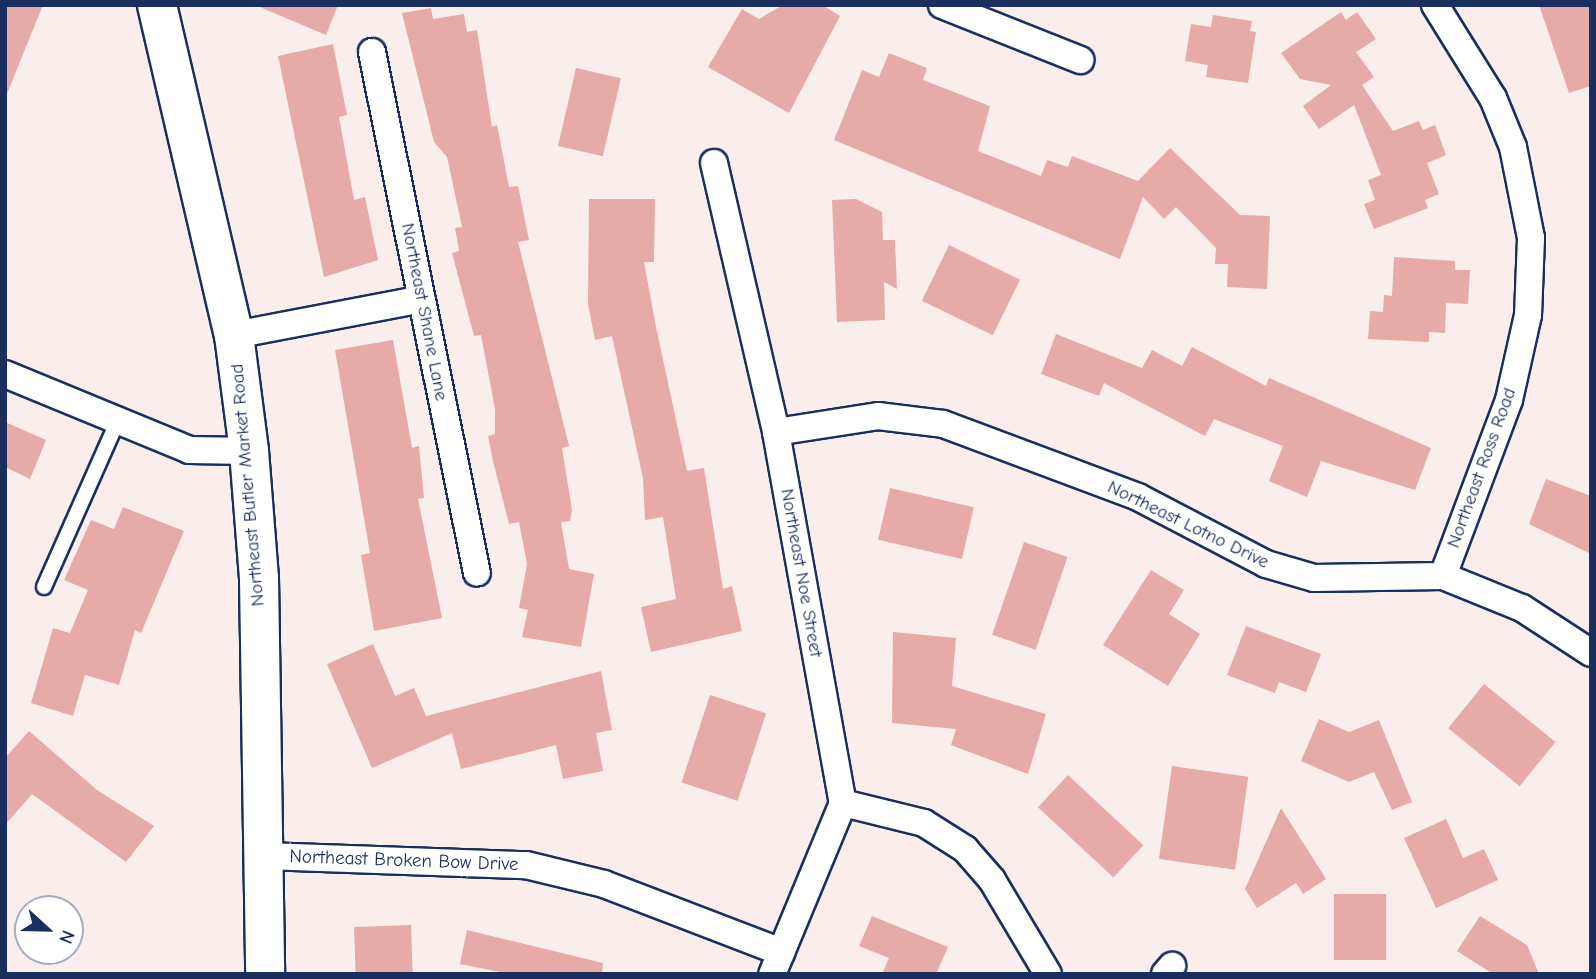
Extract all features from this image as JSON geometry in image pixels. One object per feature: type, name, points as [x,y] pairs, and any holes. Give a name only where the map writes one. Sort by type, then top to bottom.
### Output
[{"type":"main road","name":"Northeast Butler Market Road","points":[[157,5],[234,335],[249,451],[259,579],[265,974]]},
{"type":"street","points":[[942,5],[1080,60]]},
{"type":"street","name":"Northeast Ross Road","points":[[1435,5],[1493,98],[1513,147],[1531,238],[1528,315],[1508,400],[1443,576]]},
{"type":"street","name":"Northeast Shane Lane","points":[[372,52],[477,573]]},
{"type":"street","name":"Northeast Noe Street","points":[[714,163],[776,432],[843,803]]},
{"type":"street","points":[[234,335],[422,299]]},
{"type":"street","points":[[5,374],[189,450],[249,451]]},
{"type":"street","name":"Northeast Lotno Drive","points":[[776,432],[878,416],[943,424],[1138,497],[1266,564],[1314,578],[1443,576],[1522,608],[1591,653]]},
{"type":"street","points":[[776,963],[843,803],[924,823],[965,849],[992,880],[1048,974]]},
{"type":"street","name":"Northeast Broken Bow Drive","points":[[264,856],[526,865],[604,884],[776,963]]},
{"type":"lane","points":[[44,587],[118,420]]},
{"type":"building","points":[[5,5],[43,5],[6,96],[5,96]]},
{"type":"building","points":[[255,5],[338,5],[326,35]]},
{"type":"building","points":[[783,5],[822,5],[840,16],[789,113],[708,67],[742,9],[759,19]]},
{"type":"building","points":[[1539,5],[1591,5],[1591,86],[1569,93]]},
{"type":"building","points":[[431,8],[433,19],[464,14],[467,32],[477,30],[492,127],[497,125],[509,187],[518,186],[529,240],[518,242],[569,446],[562,448],[572,510],[570,521],[561,522],[569,569],[594,574],[581,647],[522,637],[528,610],[519,608],[527,564],[519,522],[509,524],[493,461],[488,436],[495,434],[495,409],[481,335],[474,336],[452,253],[459,251],[455,228],[462,227],[447,157],[434,142],[402,13]]},
{"type":"building","points":[[1341,12],[1346,20],[1357,12],[1376,39],[1356,52],[1374,77],[1362,85],[1393,131],[1419,121],[1423,130],[1435,125],[1446,155],[1427,163],[1439,194],[1425,200],[1428,208],[1374,229],[1364,204],[1375,200],[1368,180],[1381,175],[1354,105],[1319,129],[1303,106],[1331,85],[1300,79],[1281,53]]},
{"type":"building","points":[[1213,15],[1252,21],[1250,31],[1256,32],[1248,83],[1206,77],[1208,65],[1185,61],[1191,24],[1211,27]]},
{"type":"building","points":[[333,44],[347,115],[339,117],[354,200],[365,197],[378,260],[324,277],[278,56]]},
{"type":"building","points":[[889,53],[927,68],[923,80],[990,106],[978,151],[1041,176],[1047,160],[1068,167],[1072,156],[1138,181],[1170,148],[1240,215],[1270,216],[1267,289],[1227,287],[1228,264],[1215,264],[1216,248],[1176,207],[1164,219],[1143,197],[1120,259],[834,140],[862,70],[879,77]]},
{"type":"building","points":[[576,68],[621,78],[603,156],[558,146]]},
{"type":"building","points":[[589,199],[655,199],[654,262],[644,262],[656,327],[687,471],[704,468],[723,589],[732,586],[742,631],[651,652],[641,607],[676,599],[663,517],[645,520],[643,478],[612,336],[595,340],[588,304]]},
{"type":"building","points":[[856,199],[882,212],[883,240],[895,240],[897,289],[884,282],[885,320],[837,322],[832,200]]},
{"type":"building","points":[[949,245],[1020,280],[993,335],[922,301]]},
{"type":"building","points":[[1394,257],[1455,261],[1455,270],[1470,270],[1468,304],[1446,303],[1445,333],[1429,332],[1429,342],[1368,339],[1370,311],[1383,312],[1384,295],[1392,296]]},
{"type":"building","points":[[1056,334],[1142,368],[1152,350],[1182,366],[1192,347],[1266,386],[1269,378],[1431,448],[1415,490],[1321,461],[1307,497],[1269,481],[1283,446],[1214,419],[1205,436],[1104,383],[1099,396],[1041,374]]},
{"type":"building","points":[[393,340],[412,448],[419,446],[424,498],[418,499],[442,618],[374,631],[361,555],[370,553],[335,350]]},
{"type":"building","points":[[5,422],[46,440],[30,479],[5,467]]},
{"type":"building","points":[[1546,479],[1591,496],[1591,554],[1529,524]]},
{"type":"building","points":[[890,488],[974,507],[962,559],[878,540]]},
{"type":"building","points":[[123,507],[184,531],[141,633],[135,630],[119,685],[85,675],[73,716],[31,703],[53,628],[70,633],[88,590],[64,580],[91,520],[114,529]]},
{"type":"building","points":[[1024,542],[1067,557],[1036,650],[992,635]]},
{"type":"building","points":[[1151,570],[1184,590],[1169,614],[1200,634],[1168,686],[1103,645]]},
{"type":"building","points":[[1246,626],[1321,654],[1306,692],[1279,682],[1275,693],[1227,675]]},
{"type":"building","points":[[893,632],[956,638],[952,686],[1046,714],[1028,774],[951,745],[956,729],[892,723]]},
{"type":"building","points":[[373,644],[395,696],[414,688],[426,716],[601,671],[612,730],[596,733],[603,771],[563,779],[556,745],[461,769],[452,733],[372,768],[327,664]]},
{"type":"building","points":[[1484,684],[1555,742],[1520,786],[1448,728]]},
{"type":"building","points":[[710,695],[766,713],[738,801],[682,782]]},
{"type":"building","points":[[1319,719],[1349,732],[1379,720],[1412,802],[1392,810],[1374,772],[1349,782],[1301,761]]},
{"type":"building","points":[[29,731],[97,790],[154,826],[126,862],[32,794],[5,825],[5,758]]},
{"type":"building","points":[[1172,766],[1248,777],[1235,870],[1159,859]]},
{"type":"building","points":[[1068,775],[1143,845],[1113,877],[1038,807]]},
{"type":"building","points":[[1281,808],[1326,879],[1303,894],[1296,883],[1257,908],[1245,889]]},
{"type":"building","points":[[1446,819],[1463,858],[1484,849],[1498,880],[1436,908],[1404,838]]},
{"type":"building","points":[[1334,894],[1386,894],[1386,960],[1334,960]]},
{"type":"building","points":[[872,916],[948,947],[936,974],[882,974],[889,958],[859,946]]},
{"type":"building","points":[[1480,916],[1527,945],[1539,974],[1493,974],[1457,951]]},
{"type":"building","points":[[411,925],[413,974],[356,974],[354,927]]},
{"type":"building","points":[[467,930],[603,963],[602,974],[510,974],[460,964]]}]
